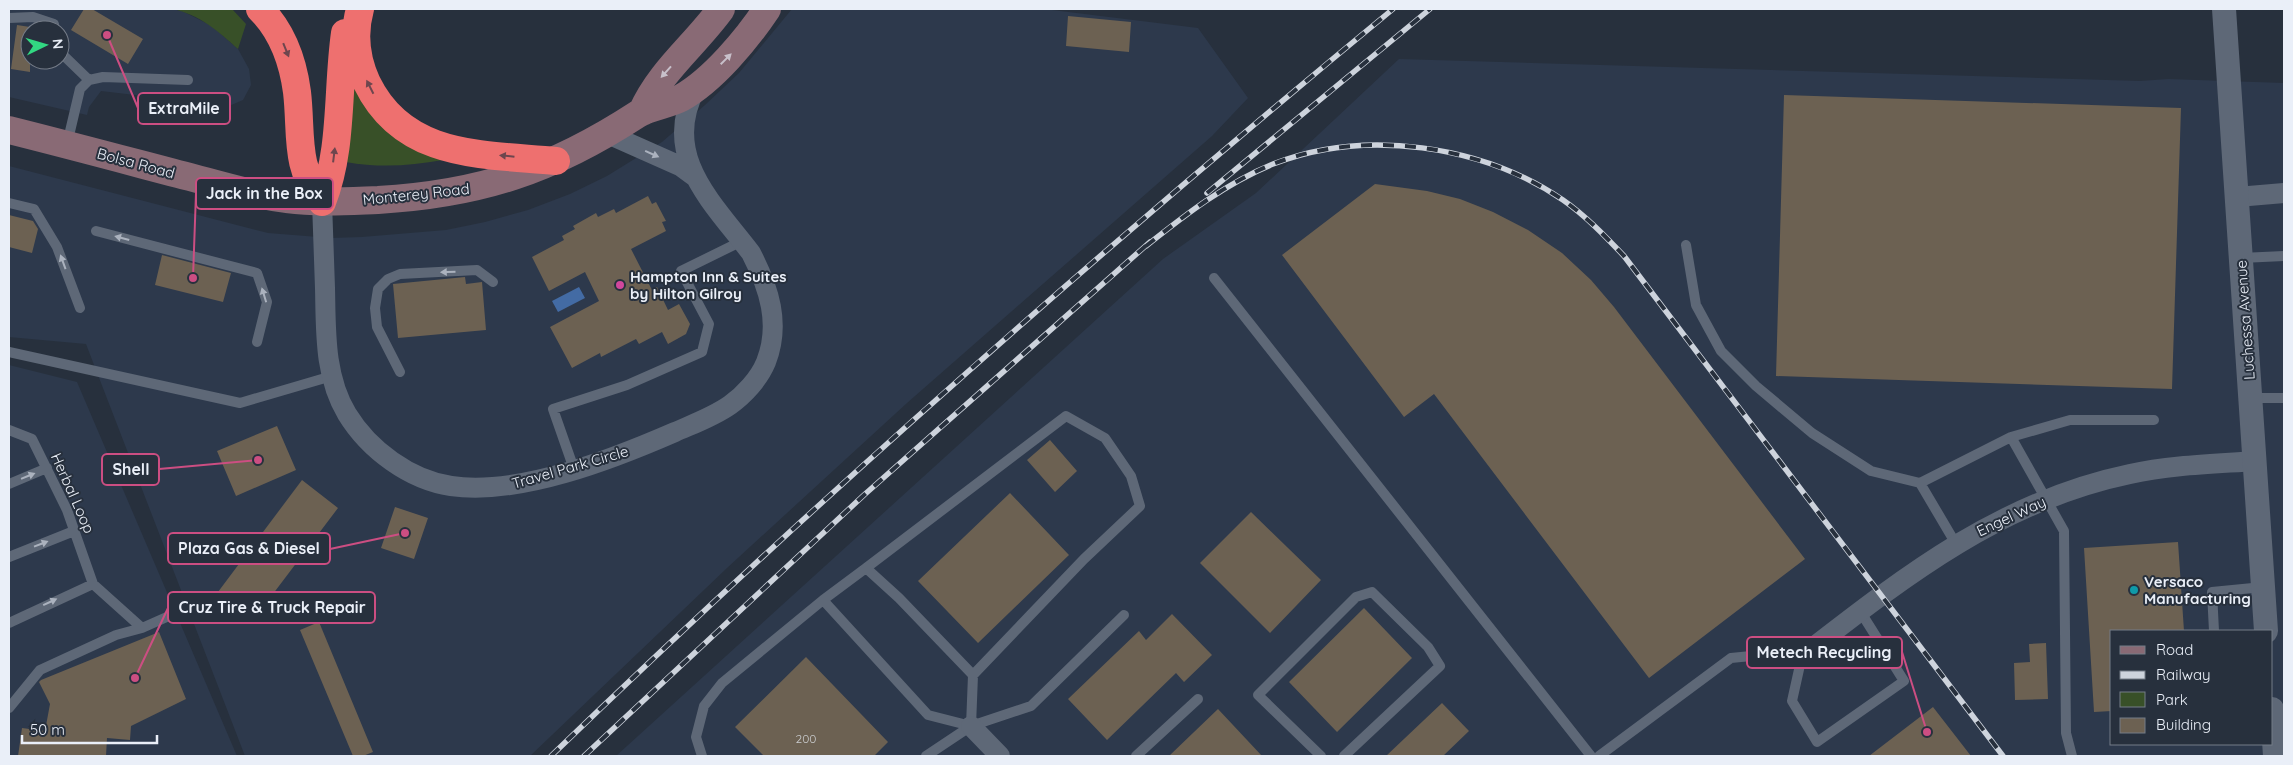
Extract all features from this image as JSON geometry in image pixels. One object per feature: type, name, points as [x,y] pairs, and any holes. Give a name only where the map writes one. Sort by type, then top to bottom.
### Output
[{"type":"highway","points":[[260,9],[280,36],[290,61],[297,91],[303,166],[307,179],[322,202]]},
{"type":"highway","points":[[322,202],[328,188],[335,152],[344,46],[351,9]]},
{"type":"highway","points":[[360,9],[356,41],[360,64],[376,98],[398,123],[421,139],[450,149],[556,161]]},
{"type":"main road","name":"Monterey Road","points":[[642,112],[660,78],[700,36],[721,9]]},
{"type":"main road","name":"Monterey Road","points":[[322,202],[440,195],[500,181],[556,161],[608,134],[642,112],[660,107],[696,88],[737,47],[767,9]]},
{"type":"main road","name":"Bolsa Road","points":[[9,130],[258,194],[322,202]]},
{"type":"street","name":"Luchessa Avenue","points":[[2224,9],[2266,630]]},
{"type":"street","name":"Travel Park Circle","points":[[322,202],[326,338],[332,376],[346,413],[360,433],[380,452],[422,478],[450,486],[480,488],[511,484],[574,469],[632,450],[706,419],[730,405],[750,388],[765,364],[773,341],[773,316],[768,291],[762,275],[751,253],[695,177],[686,155],[683,128],[686,109],[696,88]]},
{"type":"street","name":"Travel Park Circle","points":[[608,134],[680,166],[695,177]]},
{"type":"street","points":[[2237,197],[2284,193]]},
{"type":"street","name":"Engel Way","points":[[1802,656],[1860,611],[1956,544],[2014,512],[2046,499],[2130,474],[2185,466],[2255,461]]},
{"type":"street","points":[[971,726],[1000,756]]},
{"type":"street","points":[[2273,728],[2275,756]]},
{"type":"lane","points":[[9,18],[33,17],[42,20]]},
{"type":"lane","points":[[70,62],[89,80]]},
{"type":"lane","points":[[66,145],[80,89],[89,80],[103,77],[188,80]]},
{"type":"lane","points":[[9,204],[34,209],[57,247],[80,308]]},
{"type":"lane","points":[[96,231],[257,273],[267,302],[258,342]]},
{"type":"lane","points":[[574,469],[554,409],[626,385],[702,352],[709,324],[681,270],[742,241]]},
{"type":"lane","points":[[1686,245],[1696,305],[1721,351],[1756,386],[1812,433],[1871,471],[1920,483],[2011,437],[2070,420],[2154,420]]},
{"type":"lane","points":[[2241,258],[2284,256]]},
{"type":"lane","points":[[400,372],[376,327],[375,308],[378,289],[388,278],[400,274],[477,270],[493,282]]},
{"type":"lane","points":[[1214,278],[1591,756]]},
{"type":"lane","points":[[9,352],[240,403],[332,376]]},
{"type":"lane","points":[[2250,398],[2284,398]]},
{"type":"lane","points":[[702,756],[696,738],[704,706],[722,683],[823,600],[1066,416],[1105,438],[1131,476],[1140,506],[1084,559],[972,675],[971,726]]},
{"type":"lane","name":"Herbal Loop","points":[[9,430],[32,439],[74,531],[93,584],[142,628]]},
{"type":"lane","points":[[2011,437],[2064,531],[2066,733],[2072,756]]},
{"type":"lane","points":[[9,484],[46,468]]},
{"type":"lane","points":[[1920,483],[1956,544]]},
{"type":"lane","points":[[9,557],[74,531]]},
{"type":"lane","points":[[866,568],[900,598],[972,675]]},
{"type":"lane","points":[[9,623],[93,584]]},
{"type":"lane","points":[[2214,630],[2212,592],[2263,586]]},
{"type":"lane","points":[[1321,756],[1258,695],[1356,597],[1372,592],[1428,647],[1440,666],[1344,756]]},
{"type":"lane","points":[[823,600],[928,716],[971,726]]},
{"type":"lane","points":[[9,708],[40,670],[116,635],[142,628],[187,608]]},
{"type":"lane","points":[[1599,756],[1731,658],[1751,656],[1802,656],[1792,701],[1817,742],[1904,681],[1860,611]]},
{"type":"lane","points":[[926,756],[971,726],[1031,706],[1124,615]]},
{"type":"lane","points":[[1136,756],[1198,699]]},
{"type":"shaded area","points":[[9,9],[172,9],[182,11],[212,26],[238,49],[249,69],[251,85],[243,100],[229,106],[101,91],[89,107],[87,115],[9,97]]},
{"type":"shaded area","points":[[792,9],[1044,9],[1198,28],[1248,98],[1212,136],[907,403],[727,568],[530,756],[245,756],[86,344],[9,337],[9,166],[268,233],[331,238],[446,230],[528,210],[570,194],[607,176],[662,142],[739,73]]},
{"type":"shaded area","points":[[1399,59],[2140,81],[2168,79],[2284,83],[2284,756],[616,756],[1163,259],[1256,193]]},
{"type":"shaded area","points":[[9,365],[77,382],[237,756],[9,756]]},
{"type":"green space","points":[[173,9],[232,9],[246,24],[238,49],[216,30],[192,15]]},
{"type":"green space","points":[[353,75],[443,160],[394,166],[346,162]]},
{"type":"water","points":[[579,287],[585,298],[558,312],[552,301]]},
{"type":"building","points":[[84,9],[92,9],[143,39],[128,64],[71,30]]},
{"type":"building","points":[[1068,16],[1131,22],[1129,52],[1066,46]]},
{"type":"building","points":[[17,25],[20,25],[20,70],[30,70],[30,72],[11,69]]},
{"type":"building","points":[[1784,95],[2181,108],[2172,389],[1776,376]]},
{"type":"building","points":[[1375,184],[1427,191],[1460,199],[1493,212],[1528,230],[1562,253],[1591,280],[1614,307],[1805,559],[1649,678],[1434,394],[1404,417],[1282,255]]},
{"type":"building","name":"Hampton Inn & Suites by Hilton Gilroy","points":[[648,196],[652,204],[656,202],[666,221],[662,222],[666,231],[631,249],[652,290],[657,287],[668,310],[679,304],[690,324],[686,334],[668,344],[662,332],[639,344],[636,339],[601,357],[600,353],[572,368],[550,327],[599,301],[585,272],[549,291],[532,257],[564,240],[562,236],[575,229],[573,226],[596,213],[598,217],[614,209],[616,213]]},
{"type":"building","points":[[9,215],[33,221],[38,229],[32,253],[9,247]]},
{"type":"building","points":[[162,255],[231,273],[223,302],[155,285]]},
{"type":"building","points":[[465,277],[466,284],[482,282],[486,330],[398,338],[393,284]]},
{"type":"building","points":[[277,426],[296,470],[236,496],[217,451]]},
{"type":"building","points":[[1050,440],[1077,471],[1055,492],[1027,460]]},
{"type":"building","points":[[302,480],[338,508],[251,623],[215,596]]},
{"type":"building","points":[[1010,493],[1069,555],[978,643],[918,581]]},
{"type":"building","points":[[395,507],[428,518],[414,559],[381,548]]},
{"type":"building","points":[[1251,512],[1321,580],[1270,633],[1200,563]]},
{"type":"building","name":"Versaco Manufacturing","points":[[2178,542],[2184,630],[2110,630],[2110,711],[2094,712],[2084,548]]},
{"type":"building","points":[[1364,608],[1412,658],[1337,732],[1289,682]]},
{"type":"building","points":[[1172,614],[1212,655],[1184,682],[1176,673],[1107,740],[1068,699],[1139,631],[1146,640]]},
{"type":"building","points":[[319,622],[373,752],[363,756],[353,756],[300,630]]},
{"type":"building","points":[[159,632],[186,699],[131,726],[130,740],[107,738],[106,756],[18,756],[22,728],[45,731],[50,704],[39,682],[41,680]]},
{"type":"building","points":[[2046,643],[2048,699],[2015,700],[2014,663],[2030,662],[2029,644]]},
{"type":"building","points":[[806,657],[888,742],[874,756],[764,756],[735,727]]},
{"type":"building","points":[[1442,703],[1469,731],[1443,756],[1386,756]]},
{"type":"building","points":[[1933,707],[1971,756],[1869,756]]},
{"type":"building","points":[[1218,709],[1262,756],[1169,756]]},
{"type":"railway","points":[[551,756],[756,563],[964,375],[1177,190],[1393,9]]},
{"type":"railway","points":[[1207,193],[1430,9]]},
{"type":"railway","points":[[1146,246],[1206,200],[1239,180],[1273,164],[1309,153],[1346,147],[1384,145],[1422,148],[1460,155],[1496,166],[1531,181],[1563,200],[1587,219],[1624,256],[2003,756]]},
{"type":"railway","points":[[584,756],[864,495],[1150,242]]},
{"type":"place","name":"ExtraMile","points":[[107,35]]},
{"type":"place","name":"Jack in the Box","points":[[193,278]]},
{"type":"place","name":"Hampton Inn & Suites by Hilton Gilroy","points":[[620,285]]},
{"type":"place","name":"Shell","points":[[258,460]]},
{"type":"place","name":"Plaza Gas & Diesel","points":[[405,533]]},
{"type":"place","name":"Versaco Manufacturing","points":[[2134,590]]},
{"type":"place","name":"Cruz Tire & Truck Repair","points":[[135,678]]},
{"type":"place","name":"Metech Recycling","points":[[1927,732]]}]
